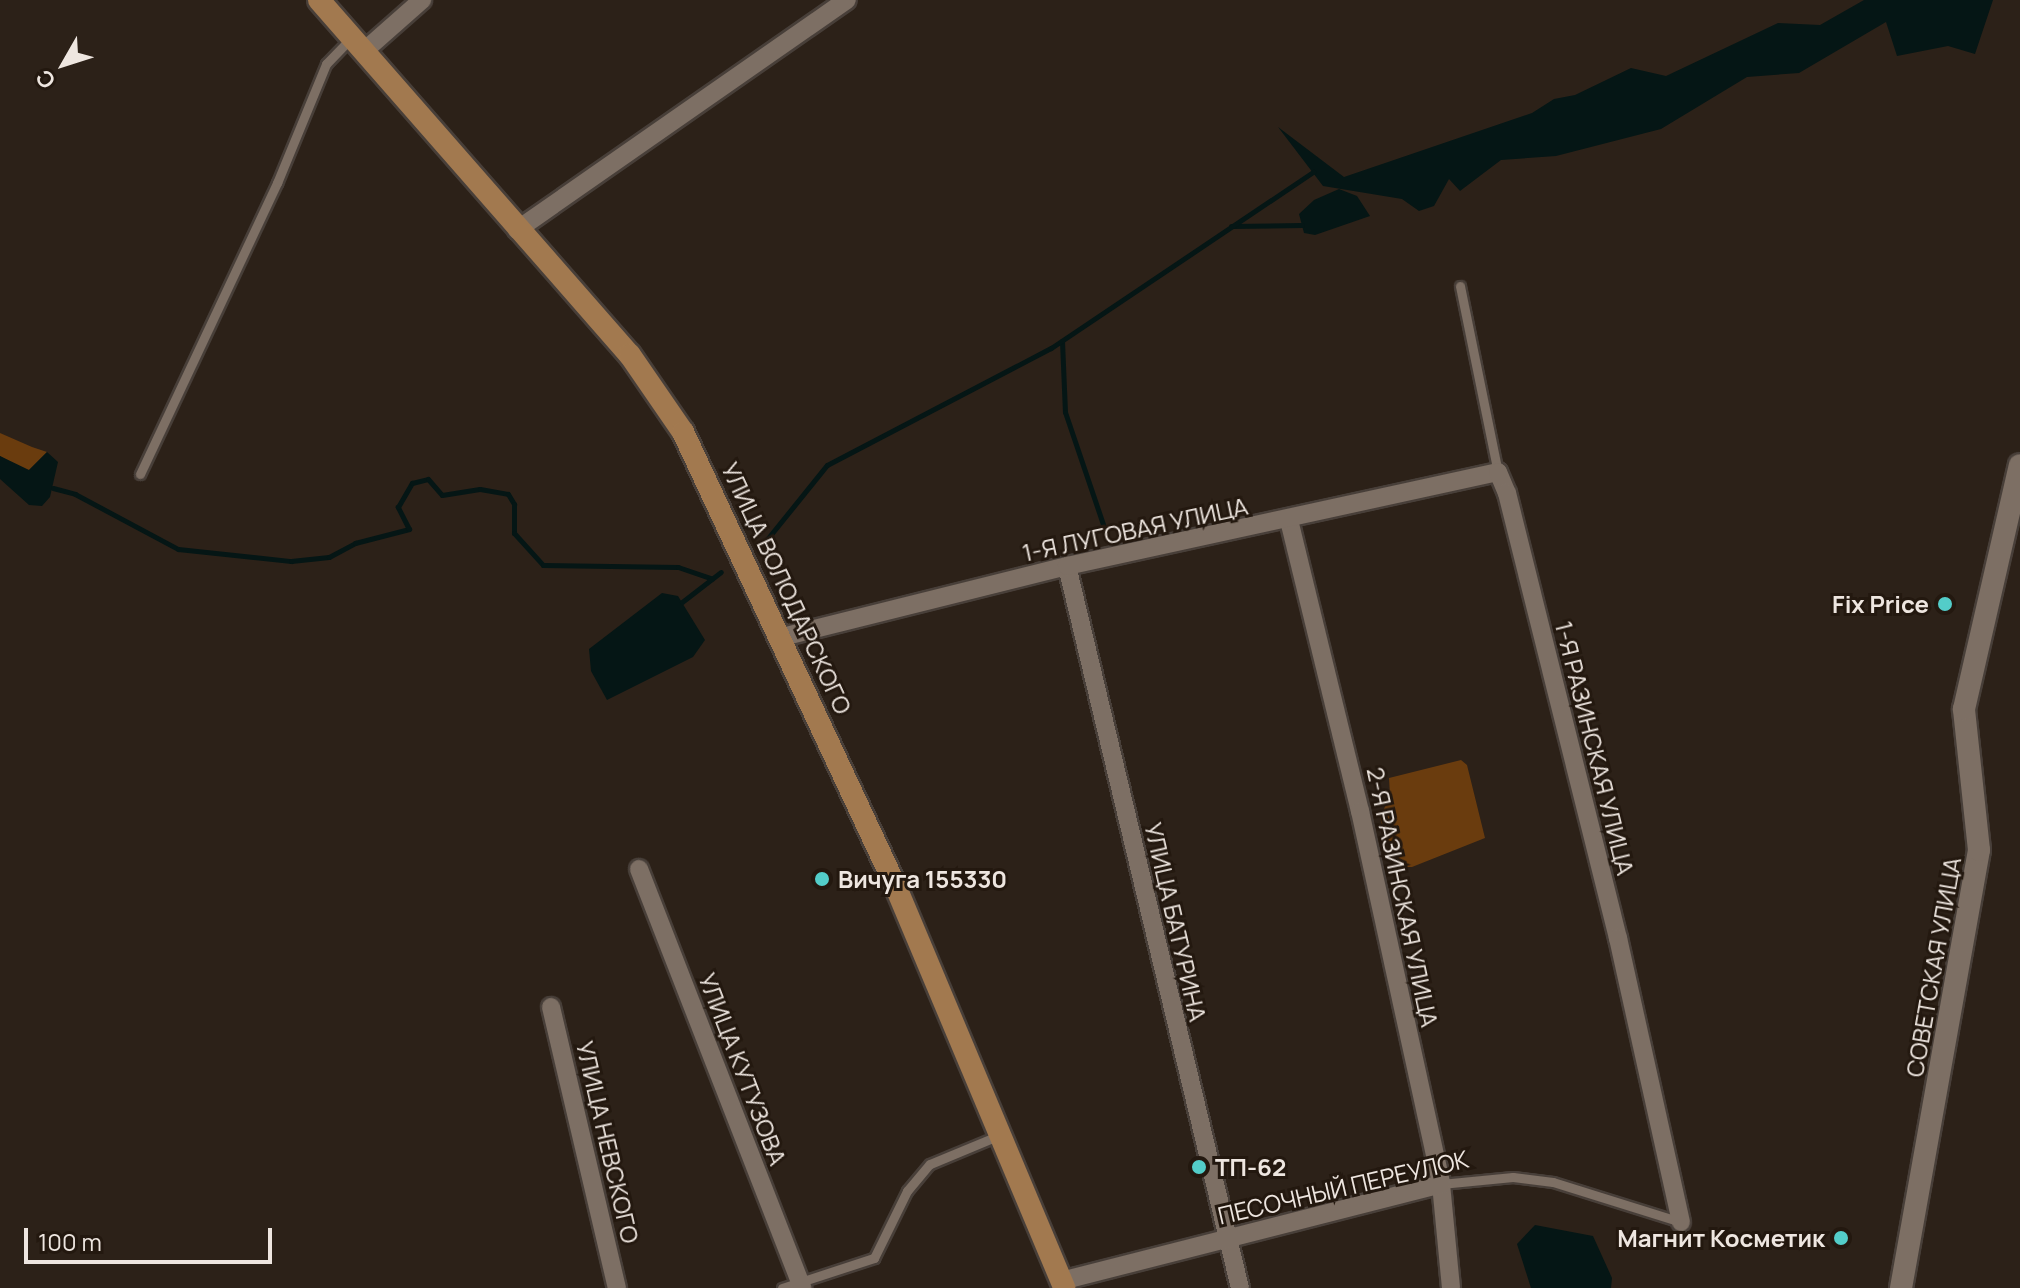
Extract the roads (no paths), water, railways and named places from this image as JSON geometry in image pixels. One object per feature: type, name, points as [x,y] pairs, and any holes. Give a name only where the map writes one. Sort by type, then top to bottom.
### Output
[{"type":"main road","name":"УЛИЦА ВОЛОДАРСКОГО","points":[[319,0],[517,230],[630,355],[670,411],[782,637],[895,885],[1063,1284]]},
{"type":"street","points":[[357,45],[422,0]]},
{"type":"street","points":[[517,230],[847,0]]},
{"type":"street","name":"СОВЕТСКАЯ УЛИЦА","points":[[1901,1288],[1979,850],[1964,709],[2016,504],[2020,465]]},
{"type":"street","name":"1-Я ЛУГОВАЯ УЛИЦА","points":[[782,637],[1067,566],[1498,472]]},
{"type":"street","name":"1-Я РАЗИНСКАЯ УЛИЦА","points":[[1498,472],[1507,493],[1618,938],[1681,1222]]},
{"type":"street","name":"2-Я РАЗИНСКАЯ УЛИЦА","points":[[1289,520],[1360,811],[1441,1184],[1451,1288]]},
{"type":"street","name":"УЛИЦА БАТУРИНА","points":[[1067,566],[1240,1288]]},
{"type":"street","name":"УЛИЦА КУТУЗОВА","points":[[639,869],[802,1286]]},
{"type":"street","name":"УЛИЦА НЕВСКОГО","points":[[551,1007],[617,1288]]},
{"type":"street","name":"ПЕСОЧНЫЙ ПЕРЕУЛОК","points":[[1063,1284],[1226,1238],[1441,1184]]},
{"type":"lane","points":[[140,474],[277,183],[326,64],[357,45]]},
{"type":"lane","name":"1-Я РАЗИНСКАЯ УЛИЦА","points":[[1460,286],[1498,472]]},
{"type":"lane","points":[[782,1288],[802,1286],[874,1258],[907,1191],[930,1164],[1000,1135]]},
{"type":"lane","name":"ПЕСОЧНЫЙ ПЕРЕУЛОК","points":[[1441,1184],[1513,1177],[1553,1182],[1681,1222]]},
{"type":"waterway","points":[[764,543],[827,465],[1051,348],[1313,172]]},
{"type":"waterway","points":[[1231,226],[1302,225]]},
{"type":"waterway","points":[[1062,341],[1065,412],[1107,536]]},
{"type":"waterway","points":[[53,488],[75,494],[178,549],[291,561],[329,557],[355,543],[409,529],[398,507],[412,483],[428,479],[442,495],[480,489],[508,494],[514,504],[514,533],[543,565],[678,567],[712,579]]},
{"type":"waterway","points":[[682,602],[721,572]]},
{"type":"place","name":"Fix Price","points":[[1945,604]]},
{"type":"place","name":"Вичуга 155330","points":[[822,879]]},
{"type":"place","name":"ТП-62","points":[[1199,1167]]},
{"type":"place","name":"Магнит Косметик","points":[[1841,1238]]}]
